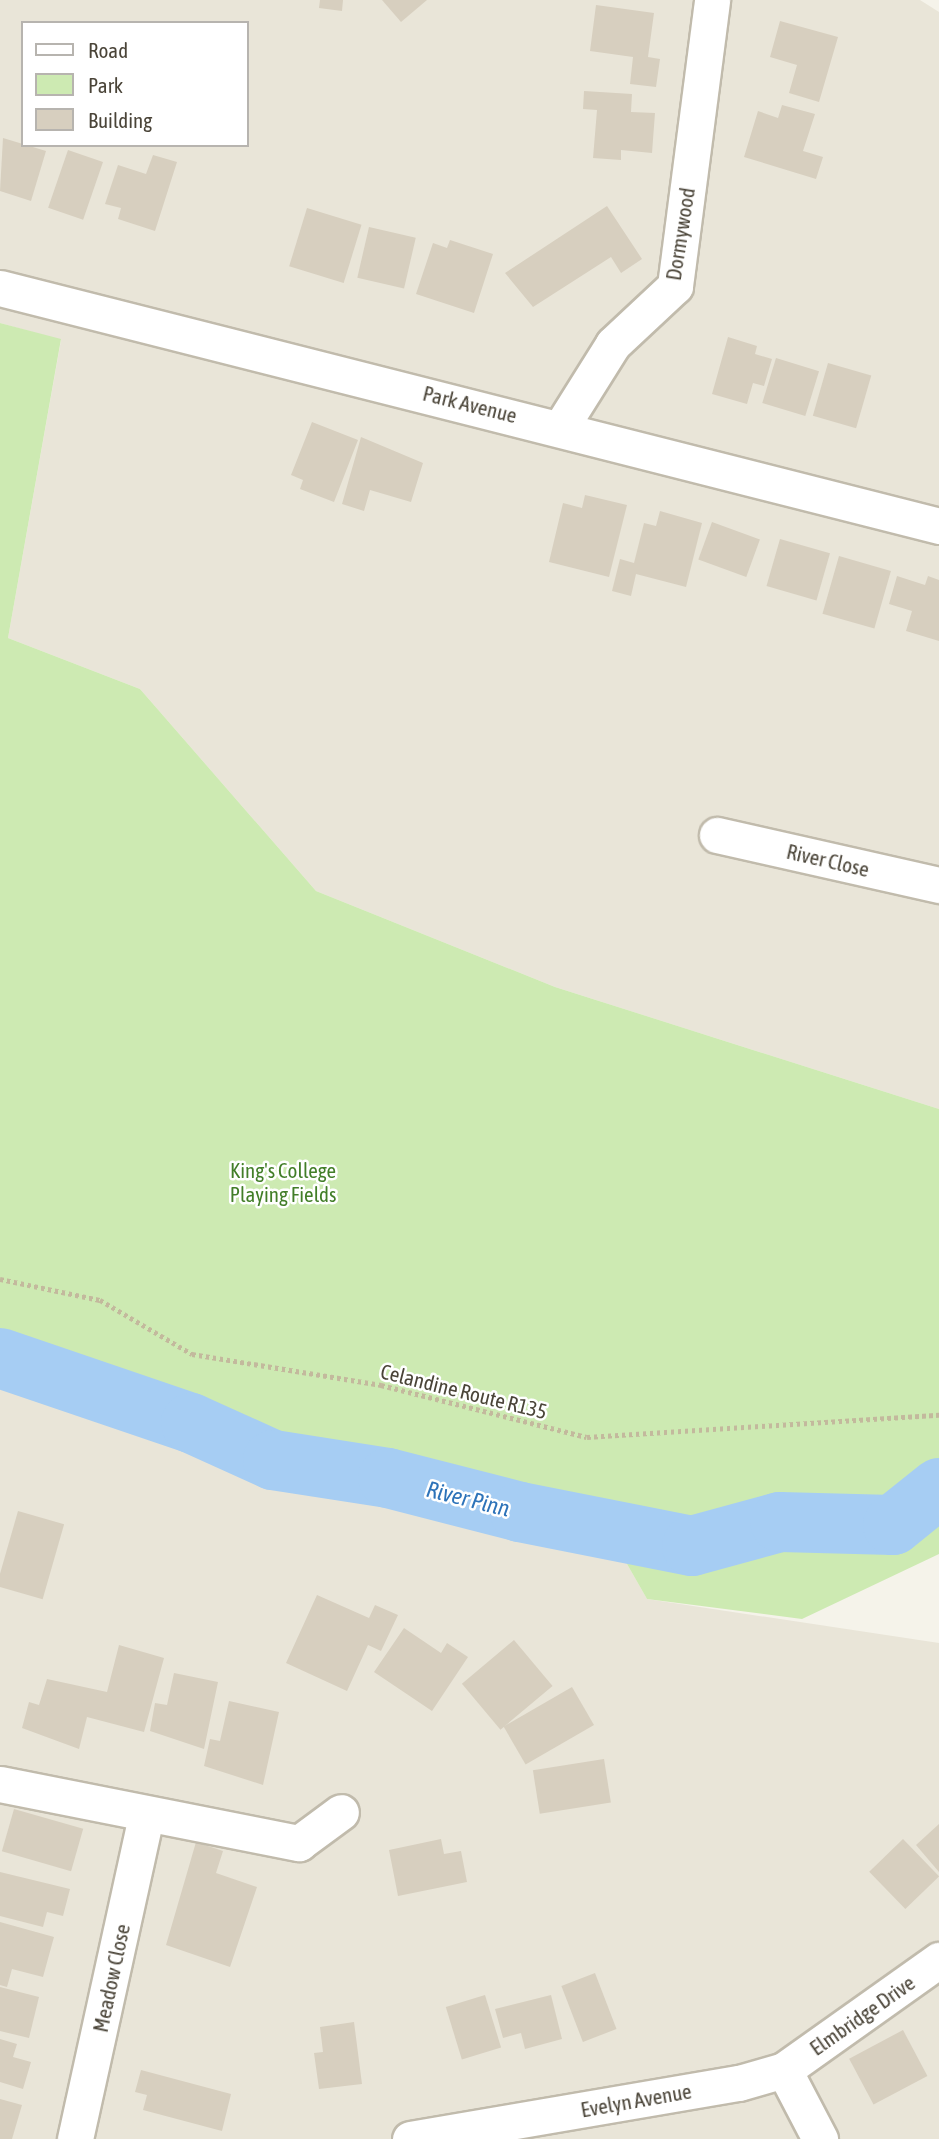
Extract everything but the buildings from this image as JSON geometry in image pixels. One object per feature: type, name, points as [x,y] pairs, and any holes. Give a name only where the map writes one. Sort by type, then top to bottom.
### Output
[{"type":"street","name":"Dormywood","points":[[561,427],[613,344],[675,286],[712,1]]},
{"type":"street","name":"Park Avenue","points":[[0,288],[561,427],[939,526]]},
{"type":"street","name":"River Close","points":[[717,835],[939,885]]},
{"type":"street","points":[[0,1784],[146,1816],[299,1843],[341,1812]]},
{"type":"street","name":"Meadow Close","points":[[75,2139],[146,1816]]},
{"type":"street","name":"Elmbridge Drive","points":[[784,2070],[939,1960]]},
{"type":"street","points":[[784,2070],[820,2139]]},
{"type":"street","name":"Evelyn Avenue","points":[[410,2139],[739,2082],[784,2070]]},
{"type":"path","name":"Celandine Route R135","points":[[0,1279],[100,1300],[192,1354],[382,1385],[587,1437],[939,1415]]},
{"type":"shaded area","points":[[0,0],[920,0],[939,12],[939,1109],[555,987],[316,891],[140,689],[8,638],[61,340],[0,323]]},
{"type":"shaded area","points":[[0,1384],[279,1479],[623,1557],[647,1599],[939,1643],[939,2139],[0,2139]]},
{"type":"green space","name":"King's College Playing Fields","points":[[0,323],[61,339],[8,638],[140,689],[316,891],[555,987],[939,1109],[939,1554],[802,1619],[647,1599],[623,1557],[279,1479],[0,1384]]},
{"type":"waterway","name":"River Pinn","points":[[0,1358],[191,1423],[273,1460],[388,1478],[520,1512],[692,1546],[780,1522],[893,1525],[939,1488]]}]
